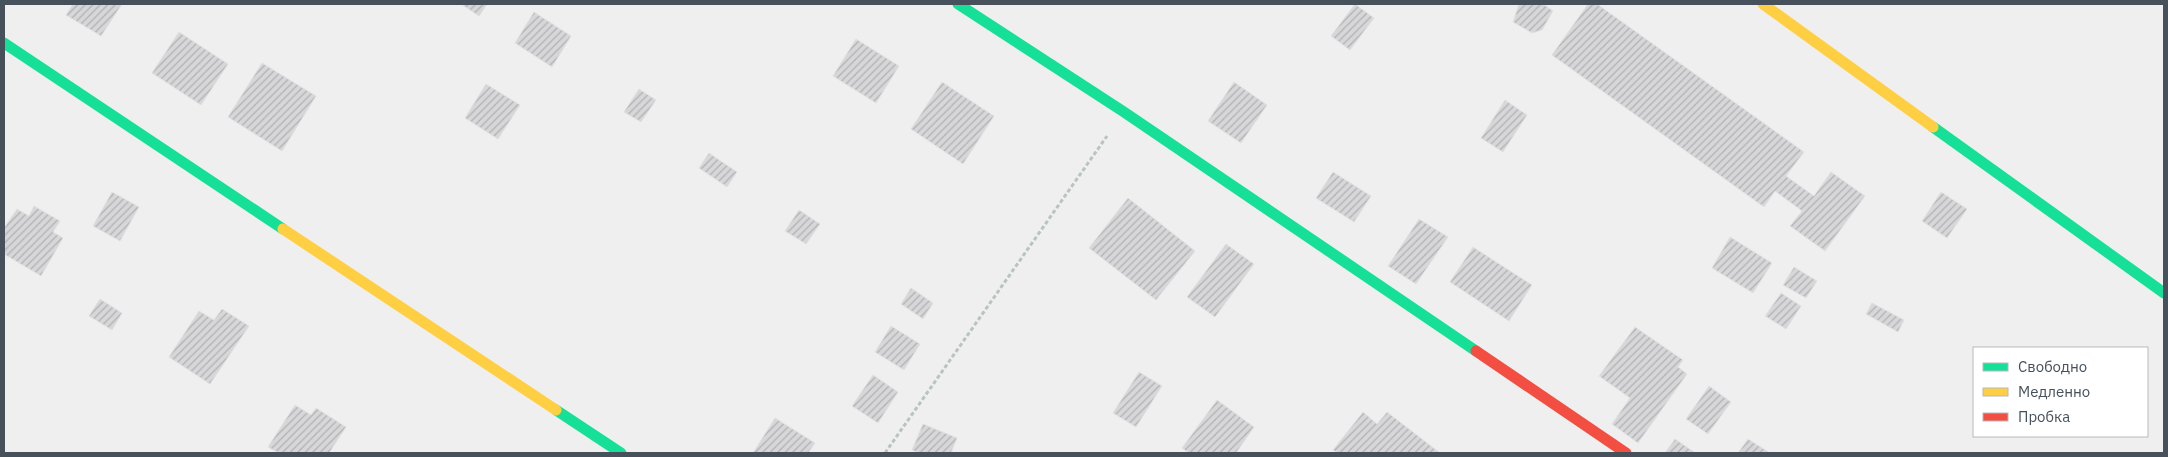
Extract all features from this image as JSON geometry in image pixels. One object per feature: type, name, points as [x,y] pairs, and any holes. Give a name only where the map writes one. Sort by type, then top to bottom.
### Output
[{"type":"street","points":[[958,4],[1124,112],[1626,453]]},
{"type":"street","points":[[1763,4],[2164,293]]},
{"type":"street","points":[[4,43],[621,453]]},
{"type":"path","points":[[885,453],[1124,112]]},
{"type":"building","points":[[73,4],[122,4],[101,36],[66,15]]},
{"type":"building","points":[[461,4],[487,4],[479,16]]},
{"type":"building","points":[[1355,4],[1374,18],[1350,50],[1331,36]]},
{"type":"building","points":[[1519,4],[1543,4],[1553,11],[1542,30],[1532,33],[1513,22]]},
{"type":"building","points":[[1588,4],[1597,4],[1804,152],[1786,176],[1814,196],[1831,172],[1865,196],[1825,251],[1790,226],[1802,211],[1775,191],[1764,207],[1552,55]]},
{"type":"building","points":[[534,12],[571,36],[552,67],[515,43]]},
{"type":"building","points":[[179,32],[228,64],[201,105],[152,73]]},
{"type":"building","points":[[856,39],[899,66],[876,103],[833,76]]},
{"type":"building","points":[[262,63],[316,96],[282,151],[228,117]]},
{"type":"building","points":[[942,82],[994,116],[963,164],[911,129]]},
{"type":"building","points":[[1234,82],[1267,105],[1241,143],[1208,121]]},
{"type":"building","points":[[486,84],[520,105],[498,139],[465,118]]},
{"type":"building","points":[[639,89],[656,100],[641,122],[624,112]]},
{"type":"building","points":[[1505,100],[1527,115],[1503,152],[1481,138]]},
{"type":"building","points":[[709,153],[737,172],[727,187],[699,168]]},
{"type":"building","points":[[1333,172],[1371,196],[1354,222],[1316,198]]},
{"type":"building","points":[[112,192],[139,207],[120,241],[93,226]]},
{"type":"building","points":[[1941,192],[1967,209],[1947,238],[1922,221]]},
{"type":"building","points":[[1128,198],[1195,251],[1156,300],[1089,248]]},
{"type":"building","points":[[34,206],[60,221],[53,232],[63,238],[41,276],[4,254],[4,228],[17,209],[29,216]]},
{"type":"building","points":[[799,210],[820,224],[806,244],[785,231]]},
{"type":"building","points":[[1419,219],[1448,237],[1416,284],[1388,266]]},
{"type":"building","points":[[1730,237],[1772,263],[1753,293],[1712,268]]},
{"type":"building","points":[[1226,244],[1254,264],[1215,317],[1187,297]]},
{"type":"building","points":[[1473,247],[1532,285],[1509,321],[1450,282]]},
{"type":"building","points":[[1794,267],[1817,281],[1806,298],[1783,285]]},
{"type":"building","points":[[911,288],[933,303],[923,319],[901,304]]},
{"type":"building","points":[[1781,293],[1801,306],[1786,329],[1765,316]]},
{"type":"building","points":[[100,299],[122,313],[112,330],[89,316]]},
{"type":"building","points":[[1872,303],[1904,320],[1898,332],[1866,314]]},
{"type":"building","points":[[222,309],[249,326],[210,384],[169,357],[199,311],[214,320]]},
{"type":"building","points":[[891,326],[920,344],[904,370],[875,352]]},
{"type":"building","points":[[1635,327],[1683,360],[1678,367],[1687,374],[1638,443],[1612,424],[1630,398],[1599,376]]},
{"type":"building","points":[[1139,372],[1162,386],[1136,427],[1113,413]]},
{"type":"building","points":[[873,375],[898,392],[878,423],[852,406]]},
{"type":"building","points":[[1709,386],[1731,402],[1708,434],[1686,419]]},
{"type":"building","points":[[1217,400],[1254,427],[1236,453],[1189,453],[1182,448]]},
{"type":"building","points":[[295,405],[311,415],[316,408],[346,427],[329,453],[279,453],[268,447]]},
{"type":"building","points":[[1363,412],[1377,424],[1387,412],[1440,453],[1338,453],[1333,450]]},
{"type":"building","points":[[775,418],[815,443],[808,453],[753,453]]},
{"type":"building","points":[[923,424],[957,438],[951,453],[919,453],[912,450]]},
{"type":"building","points":[[1675,439],[1694,452],[1665,453]]},
{"type":"building","points":[[1748,439],[1770,453],[1738,453]]},
{"type":"traffic: fast","points":[[958,4],[1124,112],[1476,351]]},
{"type":"traffic: fast","points":[[4,43],[283,229]]},
{"type":"traffic: fast","points":[[1933,127],[2164,293]]},
{"type":"traffic: fast","points":[[556,410],[621,453]]},
{"type":"traffic: slow","points":[[1763,4],[1933,127]]},
{"type":"traffic: slow","points":[[283,229],[556,410]]},
{"type":"traffic: jam","points":[[1476,351],[1626,453]]}]
